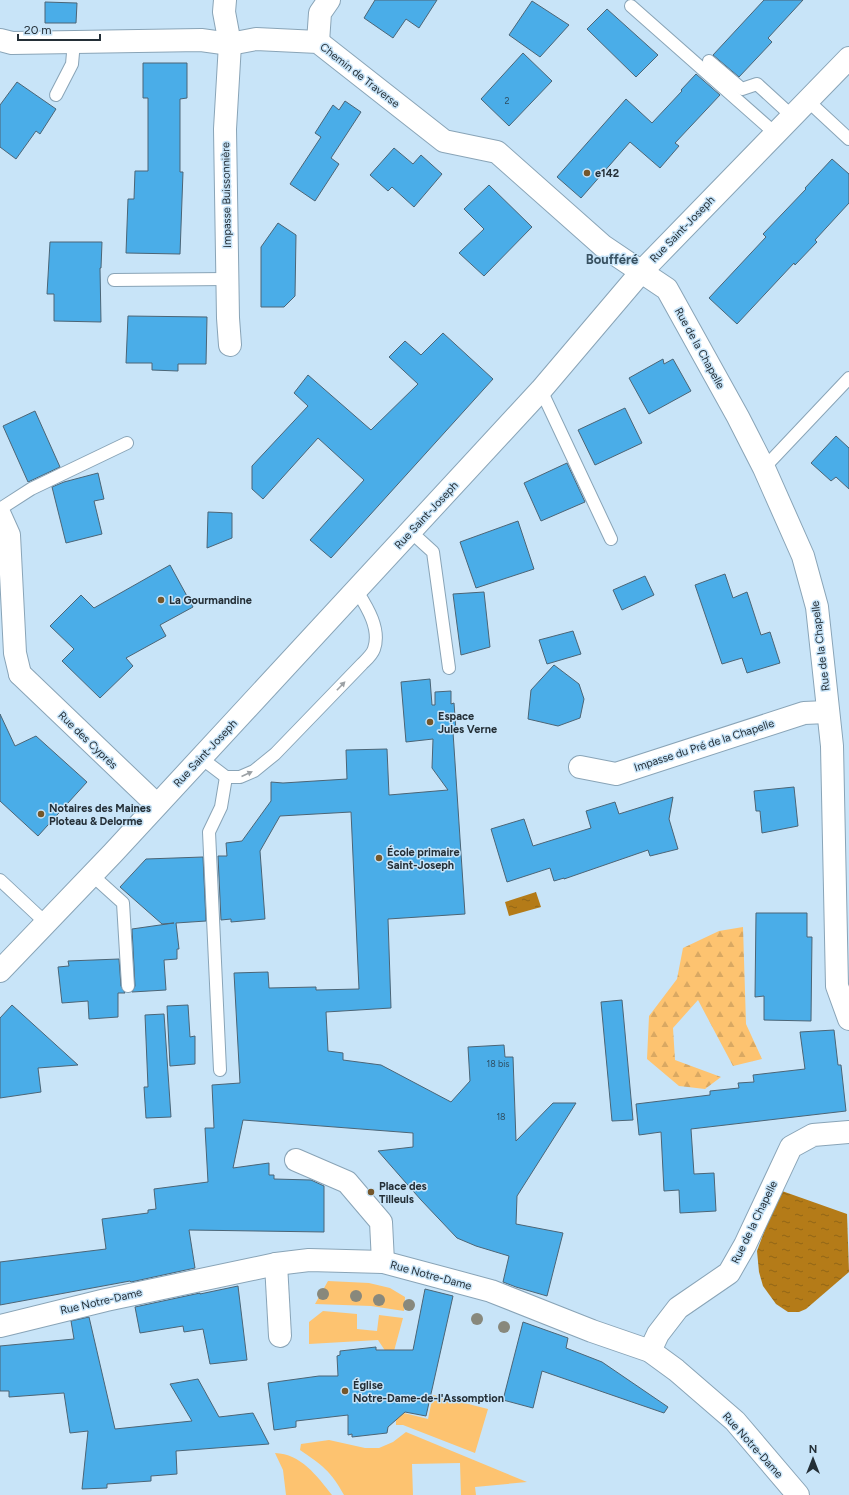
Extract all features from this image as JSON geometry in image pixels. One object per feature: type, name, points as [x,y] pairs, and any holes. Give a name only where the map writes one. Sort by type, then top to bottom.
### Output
[{"type":"street","name":"Impasse Buissonnière","points":[[225,0],[224,12],[230,44],[225,128],[227,279],[230,345]]},
{"type":"street","points":[[318,42],[320,13],[329,0]]},
{"type":"street","name":"Chemin de Traverse","points":[[0,40],[12,43],[200,40],[230,44],[256,39],[318,42],[444,141],[497,152],[603,246],[642,271]]},
{"type":"street","name":"Rue Saint-Joseph","points":[[0,971],[92,875],[412,532],[541,390],[605,317],[642,271],[849,58]]},
{"type":"street","name":"Rue de la Chapelle","points":[[642,271],[667,289],[738,417],[764,468],[803,556],[817,607],[828,712],[840,745],[837,986],[849,1019]]},
{"type":"street","points":[[0,515],[9,535],[15,653],[10,673]]},
{"type":"street","name":"Rue des Cyprès","points":[[10,673],[157,805]]},
{"type":"street","name":"Impasse du Pré de la Chapelle","points":[[580,767],[616,774],[804,712],[828,712]]},
{"type":"street","name":"Rue de la Chapelle","points":[[650,1351],[658,1334],[678,1308],[728,1273],[745,1245],[791,1146],[812,1135],[849,1132]]},
{"type":"street","points":[[296,1160],[347,1182],[381,1222],[383,1262]]},
{"type":"street","name":"Rue Notre-Dame","points":[[0,1326],[113,1298],[276,1264],[309,1260],[383,1262],[491,1291],[592,1331],[650,1351],[676,1370],[735,1421],[798,1495]]},
{"type":"street","points":[[276,1264],[280,1336]]},
{"type":"lane","points":[[631,6],[776,134]]},
{"type":"lane","points":[[56,95],[72,64],[74,42]]},
{"type":"lane","points":[[709,61],[742,88],[757,84],[792,116]]},
{"type":"lane","points":[[808,101],[849,139]]},
{"type":"lane","points":[[114,280],[227,279]]},
{"type":"lane","points":[[764,468],[849,378]]},
{"type":"lane","points":[[541,390],[611,539]]},
{"type":"lane","points":[[0,509],[31,489],[127,444]]},
{"type":"lane","points":[[412,532],[433,552],[448,668]]},
{"type":"lane","points":[[201,758],[226,777],[240,777],[254,771],[275,754],[362,664],[374,650],[375,643],[374,630],[369,609],[357,591]]},
{"type":"lane","points":[[220,1070],[209,832],[221,807],[226,777]]},
{"type":"lane","points":[[92,875],[123,903],[128,986]]},
{"type":"lane","points":[[0,880],[46,923]]},
{"type":"green space","points":[[743,927],[746,1024],[762,1059],[733,1066],[698,1000],[673,1028],[675,1060],[721,1077],[705,1089],[679,1086],[647,1059],[649,1016],[677,979],[683,948],[719,931]]},
{"type":"green space","points":[[328,1281],[369,1283],[390,1288],[405,1297],[404,1311],[371,1306],[315,1304]]},
{"type":"green space","points":[[323,1311],[357,1314],[357,1329],[377,1331],[379,1315],[403,1318],[394,1351],[386,1352],[378,1340],[309,1344],[309,1322]]},
{"type":"green space","points":[[433,1395],[488,1409],[475,1453],[403,1425],[396,1425],[396,1418],[400,1412],[428,1419]]},
{"type":"green space","points":[[406,1432],[527,1482],[475,1487],[476,1495],[461,1495],[460,1463],[412,1464],[413,1495],[344,1495],[330,1474],[300,1450],[301,1444],[329,1440],[365,1448],[379,1448],[393,1442]]},
{"type":"green space","points":[[275,1453],[293,1457],[308,1467],[332,1495],[286,1495],[283,1470]]},
{"type":"water","points":[[536,892],[541,907],[509,916],[505,902]]},
{"type":"water","points":[[782,1191],[847,1214],[849,1272],[806,1309],[799,1312],[788,1312],[776,1304],[763,1286],[759,1272],[757,1251]]},
{"type":"building","points":[[375,0],[437,0],[419,28],[406,19],[393,38],[364,18]]},
{"type":"building","points":[[764,0],[803,0],[768,38],[772,42],[739,77],[713,55]]},
{"type":"building","points":[[532,1],[569,25],[540,57],[509,35]]},
{"type":"building","points":[[45,2],[77,3],[76,23],[45,23]]},
{"type":"building","points":[[607,9],[658,55],[636,77],[587,29]]},
{"type":"building","points":[[523,53],[552,81],[509,126],[481,99]]},
{"type":"building","points":[[143,63],[187,63],[187,98],[180,99],[180,172],[183,172],[180,254],[126,253],[128,199],[134,199],[135,171],[148,171],[148,98],[143,98]]},
{"type":"building","points":[[696,74],[720,95],[675,143],[679,146],[660,168],[630,142],[581,198],[557,177],[626,99],[652,123]]},
{"type":"building","points":[[17,82],[56,109],[40,134],[36,131],[16,159],[0,147],[0,105]]},
{"type":"building","points":[[345,101],[361,112],[331,158],[339,164],[315,201],[290,184],[321,137],[315,133],[333,105],[339,110]]},
{"type":"building","points":[[394,148],[413,164],[421,155],[442,174],[414,207],[392,187],[388,191],[370,175]]},
{"type":"building","points":[[832,159],[849,174],[849,203],[815,240],[817,242],[795,265],[794,263],[737,324],[709,298],[766,237],[763,234]]},
{"type":"building","points":[[489,185],[532,227],[484,276],[459,253],[484,229],[464,209]]},
{"type":"building","points":[[278,223],[296,235],[295,296],[284,307],[261,307],[261,247]]},
{"type":"building","points":[[50,242],[102,242],[100,268],[101,322],[54,321],[54,294],[47,294]]},
{"type":"building","points":[[128,316],[207,317],[206,364],[178,364],[178,371],[152,370],[152,363],[126,363]]},
{"type":"building","points":[[443,333],[493,379],[331,558],[310,540],[364,480],[318,438],[263,499],[252,489],[252,466],[308,406],[294,393],[308,375],[371,430],[418,384],[389,357],[405,341],[421,355]]},
{"type":"building","points":[[663,359],[664,364],[673,359],[691,391],[649,414],[629,378]]},
{"type":"building","points":[[625,408],[642,443],[595,465],[578,430]]},
{"type":"building","points":[[35,411],[60,467],[28,482],[3,426]]},
{"type":"building","points":[[836,436],[849,448],[849,489],[836,477],[831,481],[811,463]]},
{"type":"building","points":[[567,463],[585,502],[541,521],[524,483]]},
{"type":"building","points":[[98,473],[104,499],[94,501],[102,534],[66,543],[52,487],[64,482]]},
{"type":"building","points":[[208,512],[232,513],[232,538],[207,548]]},
{"type":"building","points":[[518,521],[534,569],[476,588],[460,542]]},
{"type":"building","points":[[170,565],[193,607],[160,625],[166,636],[126,658],[133,666],[100,698],[62,661],[74,649],[50,626],[81,595],[94,608]]},
{"type":"building","points":[[725,574],[733,598],[747,592],[761,635],[770,632],[780,663],[747,673],[742,658],[722,664],[695,585]]},
{"type":"building","points":[[645,576],[654,595],[622,610],[613,590]]},
{"type":"building","points":[[484,592],[490,647],[461,655],[453,594]]},
{"type":"building","points":[[573,631],[581,654],[547,664],[539,640]]},
{"type":"building","points":[[554,665],[579,684],[584,699],[580,718],[558,726],[528,719],[531,690]]},
{"type":"building","points":[[430,679],[432,705],[435,705],[435,692],[451,691],[451,704],[454,703],[456,731],[453,732],[465,914],[388,919],[391,1008],[326,1012],[328,1051],[343,1053],[343,1060],[381,1065],[451,1102],[470,1081],[468,1047],[504,1045],[505,1057],[513,1057],[516,1141],[553,1103],[576,1103],[517,1196],[516,1224],[563,1233],[547,1296],[503,1282],[509,1256],[476,1246],[457,1238],[378,1151],[413,1147],[413,1133],[243,1120],[233,1168],[269,1163],[269,1175],[274,1175],[274,1179],[311,1180],[324,1186],[324,1232],[189,1230],[195,1268],[131,1282],[0,1305],[0,1262],[106,1249],[102,1219],[148,1213],[148,1210],[156,1209],[154,1189],[208,1182],[205,1128],[214,1128],[212,1085],[240,1083],[234,973],[268,972],[269,988],[316,987],[316,990],[359,989],[351,812],[280,816],[260,851],[265,919],[231,922],[231,919],[221,920],[218,856],[227,856],[226,843],[242,841],[271,801],[271,782],[283,783],[347,779],[346,750],[387,749],[389,795],[448,790],[432,768],[433,739],[406,742],[401,682]]},
{"type":"building","points":[[0,714],[15,746],[36,736],[87,782],[38,836],[0,801]]},
{"type":"building","points":[[794,787],[798,826],[762,833],[760,811],[756,811],[754,791]]},
{"type":"building","points":[[673,797],[669,819],[678,849],[650,856],[648,850],[564,879],[554,881],[550,868],[507,882],[491,829],[524,819],[533,846],[591,828],[586,811],[615,802],[619,814]]},
{"type":"building","points":[[203,857],[206,921],[176,923],[179,949],[177,949],[177,959],[164,960],[166,990],[132,992],[135,986],[132,929],[174,923],[162,924],[120,887],[146,859]]},
{"type":"building","points":[[756,913],[807,913],[807,937],[812,937],[811,1021],[764,1020],[764,996],[755,997]]},
{"type":"building","points":[[119,959],[121,986],[125,993],[118,993],[118,1017],[89,1019],[88,1001],[62,1003],[58,967],[69,966],[68,961]]},
{"type":"building","points":[[622,1000],[633,1120],[612,1121],[601,1002]]},
{"type":"building","points":[[12,1005],[78,1065],[38,1068],[41,1092],[0,1098],[0,1018]]},
{"type":"building","points":[[188,1005],[190,1037],[195,1036],[195,1064],[170,1066],[167,1006]]},
{"type":"building","points":[[164,1014],[171,1117],[146,1118],[144,1087],[148,1087],[145,1015]]},
{"type":"building","points":[[834,1030],[838,1065],[841,1065],[846,1111],[691,1129],[694,1174],[714,1173],[716,1211],[680,1213],[679,1190],[664,1191],[661,1132],[639,1135],[636,1104],[710,1095],[710,1091],[739,1088],[738,1083],[754,1082],[753,1075],[805,1069],[800,1032]]},
{"type":"building","points":[[238,1286],[247,1360],[210,1364],[203,1329],[184,1332],[183,1326],[140,1333],[135,1307]]},
{"type":"building","name":"Église Notre-Dame-de-l'Assomption","points":[[425,1289],[453,1296],[426,1416],[405,1412],[388,1427],[387,1433],[352,1437],[352,1434],[348,1435],[348,1415],[296,1421],[296,1427],[274,1430],[268,1383],[319,1376],[338,1376],[337,1356],[340,1355],[340,1351],[376,1347],[376,1350],[413,1350]]},
{"type":"building","points":[[89,1317],[115,1429],[192,1421],[170,1384],[198,1379],[219,1417],[253,1413],[269,1444],[176,1451],[177,1474],[151,1476],[151,1481],[107,1484],[107,1488],[82,1489],[88,1431],[70,1433],[64,1393],[9,1397],[9,1391],[0,1391],[0,1346],[74,1339],[71,1321]]},
{"type":"building","points":[[523,1322],[568,1338],[566,1348],[602,1362],[668,1407],[664,1413],[542,1371],[533,1408],[503,1400]]},
{"type":"place","name":"e142","points":[[587,173]]},
{"type":"place","name":"La Gourmandine","points":[[161,600]]},
{"type":"place","name":"Espace Jules Verne","points":[[430,722]]},
{"type":"place","name":"Notaires des Maines Ploteau & Delorme","points":[[41,814]]},
{"type":"place","name":"École primaire Saint-Joseph","points":[[379,858]]},
{"type":"place","name":"Place des Tilleuls","points":[[371,1192]]},
{"type":"place","name":"Église Notre-Dame-de-l'Assomption","points":[[345,1391]]},
{"type":"district","name":"Boufféré","points":[[612,259]]}]
